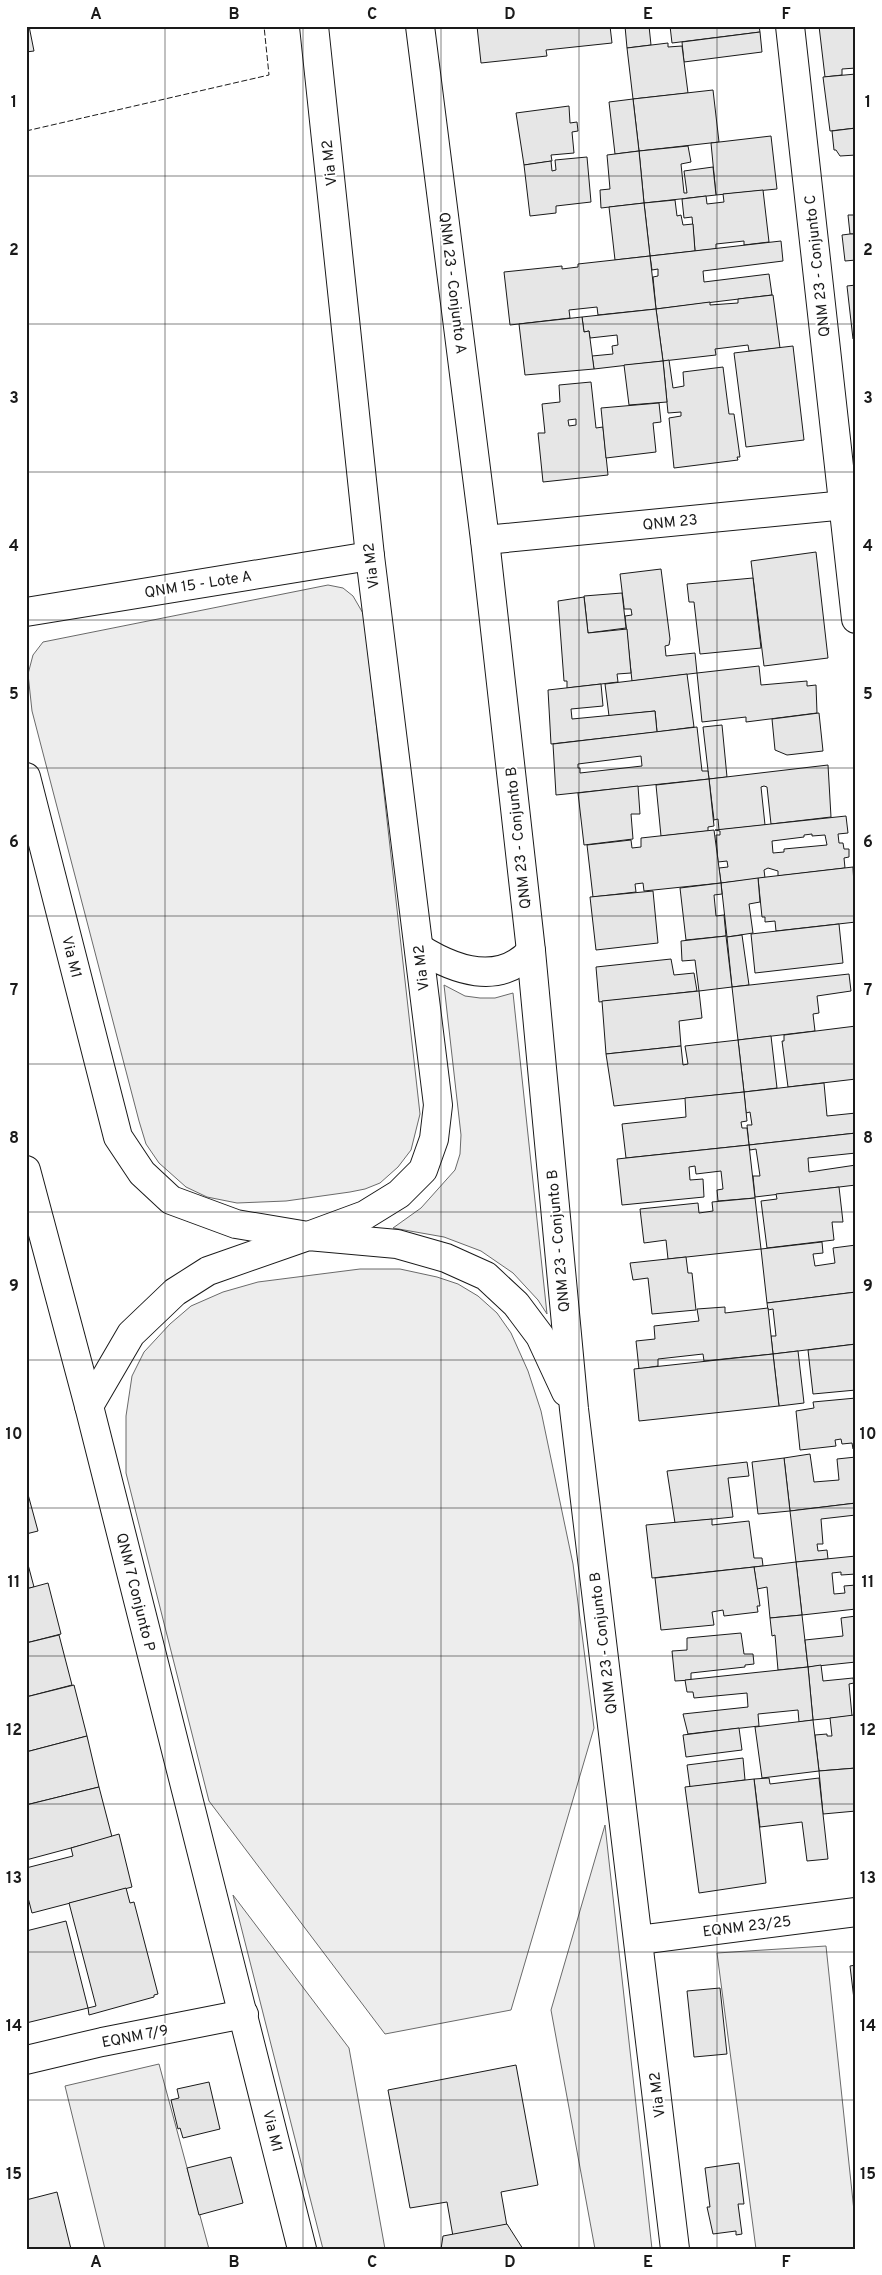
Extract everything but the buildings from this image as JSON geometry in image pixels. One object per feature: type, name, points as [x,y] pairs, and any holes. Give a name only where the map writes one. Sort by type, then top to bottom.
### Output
[{"type":"main road","name":"Via M2","points":[[89,1406],[131,1334],[175,1292],[208,1271],[365,1214],[399,1194],[423,1170],[434,1139],[438,1105],[370,556],[314,26]]},
{"type":"main road","name":"QNM 23 - Conjunto A","points":[[420,26],[485,540]]},
{"type":"main road","name":"QNM 23 - Conjunto C","points":[[790,26],[849,505],[856,619]]},
{"type":"main road","name":"QNM 23","points":[[485,540],[849,505]]},
{"type":"main road","name":"QNM 23 - Conjunto B","points":[[485,540],[530,951],[574,1409],[638,1940]]},
{"type":"main road","name":"QNM 15 - Lote A","points":[[26,612],[370,556]]},
{"type":"main road","name":"Via M1","points":[[26,777],[118,1138],[142,1173],[171,1200],[236,1224],[308,1236]]},
{"type":"main road","points":[[419,948],[454,968],[481,971],[506,970],[520,963],[530,951]]},
{"type":"main road","name":"QNM 7 Conjunto P","points":[[26,1170],[89,1406],[244,2014]]},
{"type":"main road","points":[[308,1236],[397,1244],[446,1258],[486,1276],[516,1304],[540,1336],[574,1409]]},
{"type":"main road","name":"EQNM 23/25","points":[[638,1940],[856,1912]]},
{"type":"main road","name":"Via M2","points":[[638,1940],[675,2249]]},
{"type":"main road","name":"Via M1","points":[[244,2014],[302,2249]]},
{"type":"main road","name":"EQNM 7/9","points":[[26,2060],[102,2042],[244,2014]]},
{"type":"shaded area","points":[[328,585],[343,588],[353,596],[364,615],[420,1114],[411,1150],[398,1167],[380,1183],[350,1192],[286,1201],[237,1203],[207,1197],[186,1187],[159,1163],[146,1144],[32,711],[28,674],[33,655],[43,642]]},
{"type":"shaded area","points":[[444,985],[465,996],[480,998],[495,998],[513,993],[547,1314],[538,1300],[513,1273],[481,1251],[444,1237],[393,1228],[421,1208],[455,1170],[460,1154],[461,1135]]},
{"type":"shaded area","points":[[360,1269],[400,1269],[437,1277],[458,1284],[478,1296],[497,1313],[511,1333],[528,1371],[541,1411],[573,1564],[594,1728],[511,2010],[385,2034],[209,1801],[126,1473],[126,1416],[132,1376],[144,1352],[170,1324],[191,1306],[223,1292],[258,1282]]},
{"type":"shaded area","points":[[605,1825],[652,2249],[595,2249],[551,2010]]},
{"type":"shaded area","points":[[233,1895],[349,2048],[385,2249],[323,2249]]},
{"type":"shaded area","points":[[826,1946],[856,2230],[856,2249],[756,2249],[717,1953]]},
{"type":"shaded area","points":[[159,2064],[209,2249],[105,2249],[65,2086]]},
{"type":"fence","points":[[26,131],[269,75],[264,26]]}]
